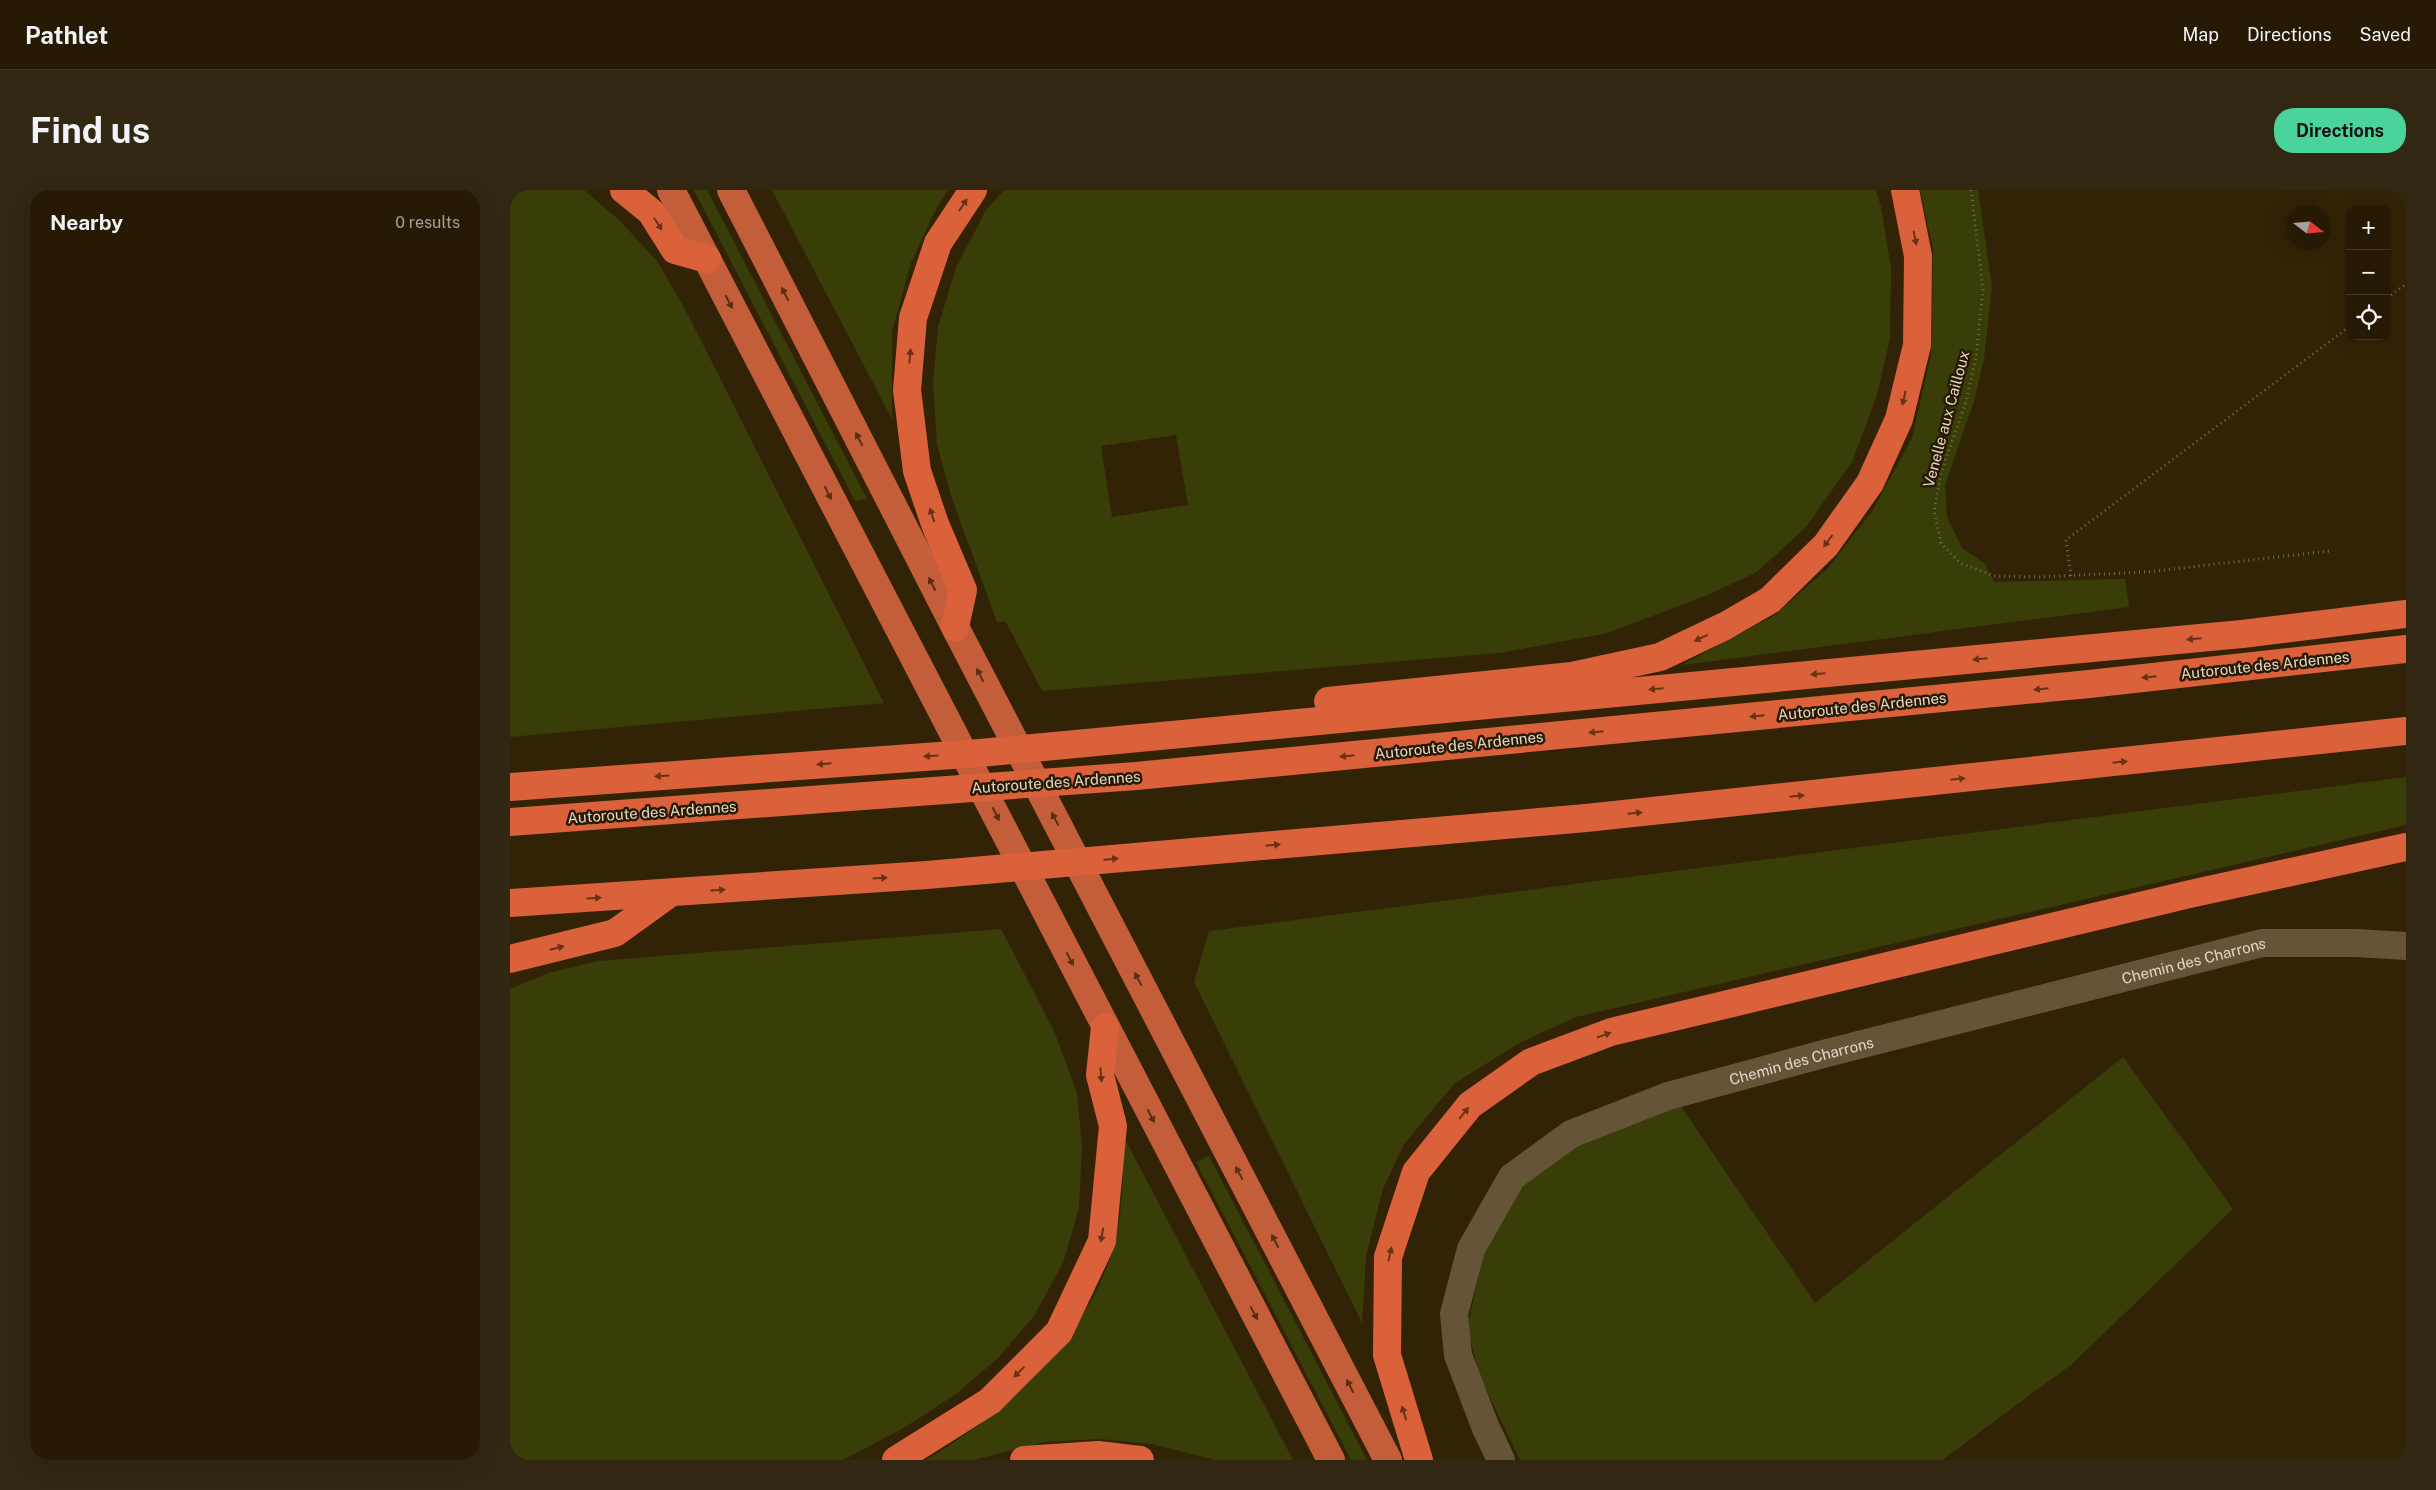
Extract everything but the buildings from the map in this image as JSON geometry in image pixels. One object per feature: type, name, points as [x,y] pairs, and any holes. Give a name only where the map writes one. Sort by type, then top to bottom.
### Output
[{"type":"highway","points":[[624,190],[651,212],[675,250],[707,259]]},
{"type":"highway","points":[[670,190],[902,631],[1105,1027],[1331,1460]]},
{"type":"highway","points":[[731,190],[955,627],[1388,1460]]},
{"type":"highway","points":[[955,627],[963,590],[935,524],[917,471],[907,390],[913,318],[916,308],[938,243],[973,190]]},
{"type":"highway","points":[[980,753],[1030,732],[1572,676],[1660,657],[1725,626],[1770,600],[1826,545],[1870,483],[1899,419],[1917,345],[1918,256],[1905,190]]},
{"type":"highway","points":[[2242,634],[2309,613],[2406,601]]},
{"type":"highway","points":[[510,786],[980,753],[2242,634],[2406,614]]},
{"type":"highway","name":"Autoroute des Ardennes","points":[[510,822],[1136,776],[2070,686],[2406,649]]},
{"type":"highway","points":[[510,903],[669,894],[927,875],[1586,818],[2406,731]]},
{"type":"highway","points":[[1418,1460],[1387,1355],[1388,1257],[1416,1172],[1470,1105],[1532,1062],[1611,1032],[2190,894],[2406,846]]},
{"type":"highway","points":[[510,959],[614,933],[669,894]]},
{"type":"highway","points":[[896,1460],[990,1401],[1059,1332],[1102,1240],[1113,1126],[1100,1075],[1105,1027]]},
{"type":"highway","points":[[1024,1460],[1098,1455],[1140,1460]]},
{"type":"street","name":"Chemin des Charrons","points":[[1501,1460],[1485,1426],[1458,1354],[1454,1314],[1471,1249],[1512,1177],[1571,1134],[1668,1096],[1847,1048],[2262,943],[2357,943],[2406,946]]},
{"type":"path","name":"Venelle aux Cailloux","points":[[1971,190],[1983,289],[1976,357],[1966,402],[1941,472],[1934,511],[1941,543],[1960,563],[1994,576],[2071,576],[2146,572],[2330,552]]},
{"type":"path","points":[[2391,295],[2406,284]]},
{"type":"path","points":[[2071,576],[2066,540],[2346,329]]},
{"type":"green space","points":[[510,190],[584,190],[618,219],[657,261],[685,309],[884,703],[510,737]]},
{"type":"green space","points":[[694,190],[707,190],[867,499],[855,501]]},
{"type":"green space","points":[[772,190],[948,190],[934,213],[911,263],[892,331],[892,419]]},
{"type":"green space","points":[[1004,190],[1876,190],[1881,207],[1891,268],[1890,339],[1877,395],[1852,462],[1806,527],[1757,572],[1710,594],[1608,633],[1500,653],[1042,691],[1006,622],[997,622],[951,496],[937,444],[933,383],[938,327],[956,268],[986,210]],"holes":[[[1176,435],[1188,505],[1112,517],[1101,446]]]},
{"type":"green space","points":[[1920,190],[1978,190],[1992,286],[1984,359],[1974,401],[1945,485],[1947,517],[1962,548],[1985,564],[1994,582],[2125,579],[2129,607],[1682,665],[1775,615],[1828,568],[1873,510],[1912,438],[1931,355],[1933,249]]},
{"type":"green space","points":[[2406,777],[2406,825],[1576,1017],[1519,1043],[1454,1084],[1404,1144],[1383,1189],[1366,1255],[1362,1323],[1194,982],[1209,931]]},
{"type":"green space","points":[[1001,929],[1054,1031],[1077,1093],[1082,1146],[1079,1208],[1063,1263],[1034,1316],[998,1358],[956,1394],[902,1429],[843,1460],[510,1460],[510,989],[548,973],[598,961]]},
{"type":"green space","points":[[2123,1057],[2233,1209],[2072,1364],[1942,1460],[1520,1460],[1482,1381],[1467,1329],[1484,1252],[1522,1187],[1573,1146],[1680,1105],[1815,1303]]},
{"type":"green space","points":[[1126,1141],[1293,1460],[1215,1460],[1152,1444],[1100,1439],[1044,1442],[974,1460],[926,1460],[985,1420],[1013,1397],[1039,1372],[1083,1315],[1100,1283],[1113,1249],[1119,1223],[1122,1196],[1123,1143]]},
{"type":"green space","points":[[1209,1156],[1367,1460],[1351,1460],[1196,1162]]}]
